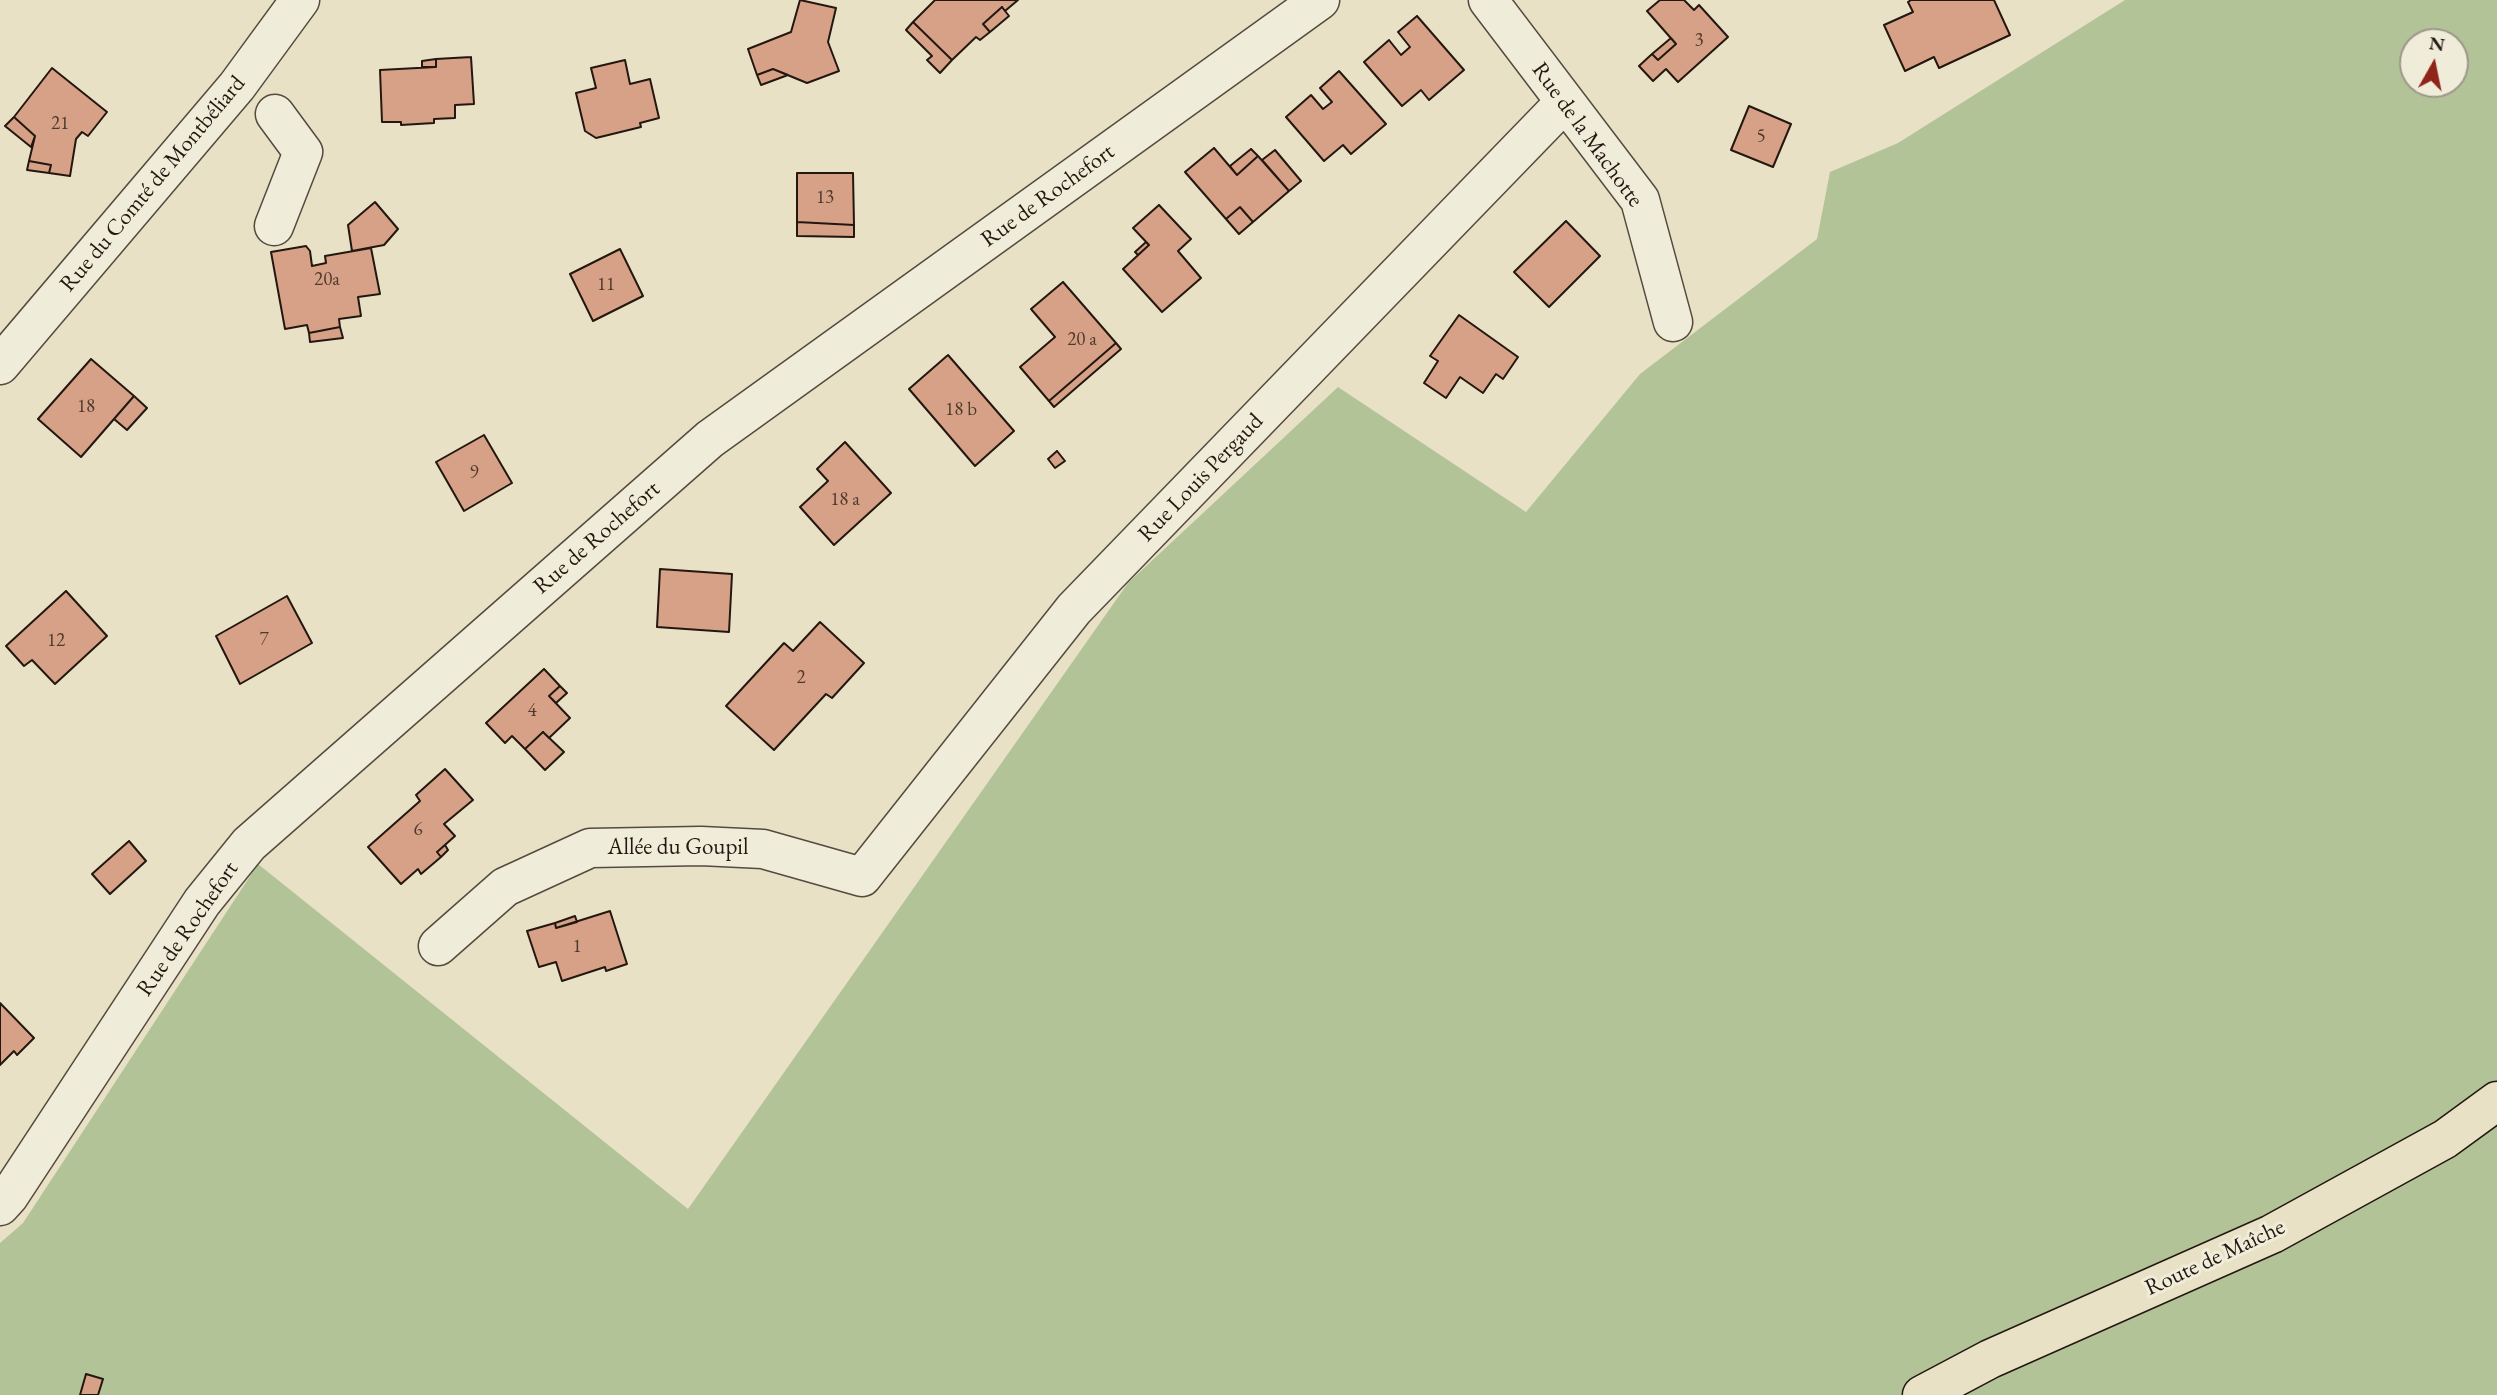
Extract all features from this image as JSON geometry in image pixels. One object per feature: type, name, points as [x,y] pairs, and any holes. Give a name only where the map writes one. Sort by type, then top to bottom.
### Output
[{"type":"main road","name":"Route de Maîche","points":[[1922,1395],[1990,1359],[2272,1234],[2445,1139],[2497,1101]]},
{"type":"street","name":"Rue du Comté de Montbéliard","points":[[0,365],[237,86],[300,0]]},
{"type":"street","name":"Rue de Rochefort","points":[[0,1206],[24,1175],[202,902],[249,844],[710,439],[1320,0]]},
{"type":"street","name":"Rue de la Machotte","points":[[1488,0],[1640,200],[1673,322]]},
{"type":"street","name":"Rue Louis Pergaud","points":[[862,877],[1074,609],[1565,102]]},
{"type":"street","points":[[274,226],[303,152],[275,114]]},
{"type":"street","name":"Allée du Goupil","points":[[438,946],[505,887],[590,848],[701,846],[763,849],[862,877]]},
{"type":"green space","points":[[2125,0],[2497,0],[2497,1395],[0,1395],[0,1243],[23,1223],[258,864],[688,1209],[1128,583],[1338,387],[1526,512],[1640,374],[1817,239],[1830,172],[1898,143]]},
{"type":"building","points":[[800,0],[836,8],[828,42],[839,71],[807,83],[773,69],[757,75],[748,49],[791,32]]},
{"type":"building","points":[[935,0],[1018,0],[1005,11],[1002,7],[983,24],[990,32],[980,40],[976,37],[952,60],[913,22]]},
{"type":"building","points":[[1660,0],[1684,0],[1694,10],[1699,5],[1728,37],[1678,82],[1666,69],[1653,81],[1639,66],[1652,54],[1658,60],[1676,44],[1647,11]]},
{"type":"building","points":[[1994,0],[2010,35],[1939,68],[1934,57],[1905,71],[1884,25],[1913,12],[1908,2]]},
{"type":"building","points":[[1002,7],[1009,16],[990,32],[983,24]]},
{"type":"building","points":[[1417,16],[1464,70],[1429,100],[1421,90],[1402,106],[1364,62],[1389,40],[1401,55],[1410,47],[1398,32]]},
{"type":"building","points":[[913,22],[952,60],[940,73],[927,60],[932,56],[906,30]]},
{"type":"building","points":[[1671,38],[1676,44],[1658,60],[1652,54]]},
{"type":"building","points":[[471,57],[474,104],[455,105],[455,118],[434,119],[434,123],[401,125],[401,122],[382,122],[380,70],[436,67],[436,59]]},
{"type":"building","points":[[436,59],[436,67],[422,67],[422,61]]},
{"type":"building","points":[[625,60],[630,84],[650,79],[659,118],[640,123],[641,127],[596,138],[585,131],[576,93],[596,88],[591,68]]},
{"type":"building","points":[[52,68],[107,112],[88,136],[82,132],[76,139],[70,176],[49,173],[51,165],[29,161],[35,136],[14,117]]},
{"type":"building","points":[[773,69],[788,75],[761,85],[757,75]]},
{"type":"building","points":[[1339,71],[1386,124],[1351,154],[1343,145],[1324,161],[1286,117],[1311,95],[1323,109],[1332,102],[1320,88]]},
{"type":"building","points":[[1749,106],[1791,124],[1773,167],[1731,150]]},
{"type":"building","points":[[14,117],[35,136],[31,147],[5,126]]},
{"type":"building","points":[[1214,148],[1237,175],[1258,156],[1289,191],[1253,222],[1240,207],[1226,219],[1185,172]]},
{"type":"building","points":[[1251,149],[1258,156],[1237,175],[1230,166]]},
{"type":"building","points":[[1275,150],[1301,181],[1289,191],[1262,160]]},
{"type":"building","points":[[29,161],[51,165],[49,173],[27,170]]},
{"type":"building","points":[[797,173],[853,173],[854,225],[797,222]]},
{"type":"building","points":[[375,202],[398,229],[384,245],[352,251],[348,225]]},
{"type":"building","points":[[1159,205],[1191,239],[1178,251],[1201,278],[1162,312],[1123,269],[1149,245],[1133,228]]},
{"type":"building","points":[[1240,207],[1253,222],[1239,234],[1226,219]]},
{"type":"building","points":[[1566,221],[1600,256],[1549,307],[1514,272]]},
{"type":"building","points":[[797,222],[854,225],[854,237],[797,236]]},
{"type":"building","points":[[1146,242],[1149,245],[1138,255],[1135,252]]},
{"type":"building","points":[[306,246],[310,251],[312,266],[326,263],[325,256],[371,248],[380,294],[358,297],[361,316],[339,319],[340,327],[309,333],[307,325],[285,329],[271,252]]},
{"type":"building","points":[[620,249],[643,296],[593,321],[570,274]]},
{"type":"building","points":[[1063,282],[1116,343],[1049,401],[1020,367],[1055,337],[1031,309]]},
{"type":"building","points":[[1459,315],[1518,357],[1503,379],[1496,374],[1483,393],[1460,377],[1446,398],[1424,383],[1438,361],[1430,356]]},
{"type":"building","points":[[340,327],[343,338],[310,342],[309,333]]},
{"type":"building","points":[[1116,343],[1121,349],[1054,407],[1049,401]]},
{"type":"building","points":[[948,355],[1014,431],[975,466],[909,389]]},
{"type":"building","points":[[91,359],[134,396],[81,457],[38,419]]},
{"type":"building","points":[[134,396],[147,408],[127,430],[114,419]]},
{"type":"building","points":[[484,435],[512,483],[464,511],[436,462]]},
{"type":"building","points":[[845,442],[891,493],[834,545],[800,507],[828,481],[817,469]]},
{"type":"building","points":[[1057,451],[1065,461],[1055,468],[1048,459]]},
{"type":"building","points":[[660,569],[732,574],[729,632],[657,627]]},
{"type":"building","points":[[66,591],[107,636],[55,684],[32,660],[24,666],[6,646]]},
{"type":"building","points":[[287,596],[312,643],[240,684],[216,636]]},
{"type":"building","points":[[820,622],[864,663],[832,698],[826,694],[774,750],[726,706],[784,643],[793,651]]},
{"type":"building","points":[[544,669],[560,686],[549,696],[570,718],[549,738],[543,732],[525,749],[512,736],[505,743],[486,723]]},
{"type":"building","points":[[560,686],[567,693],[556,703],[549,696]]},
{"type":"building","points":[[543,732],[564,752],[545,770],[525,749]]},
{"type":"building","points":[[445,769],[473,800],[444,824],[455,836],[437,852],[441,857],[421,874],[418,869],[401,884],[368,847],[420,801],[416,795]]},
{"type":"building","points":[[129,841],[146,861],[110,894],[92,874]]},
{"type":"building","points":[[445,845],[448,850],[441,857],[437,852]]},
{"type":"building","points":[[610,911],[627,964],[606,971],[605,967],[562,981],[556,962],[539,967],[527,931],[555,923],[556,928]]},
{"type":"building","points":[[575,916],[577,922],[556,928],[555,923]]},
{"type":"building","points":[[0,1003],[34,1038],[17,1055],[14,1051],[0,1065]]},
{"type":"building","points":[[86,1374],[103,1379],[98,1395],[80,1395]]}]
